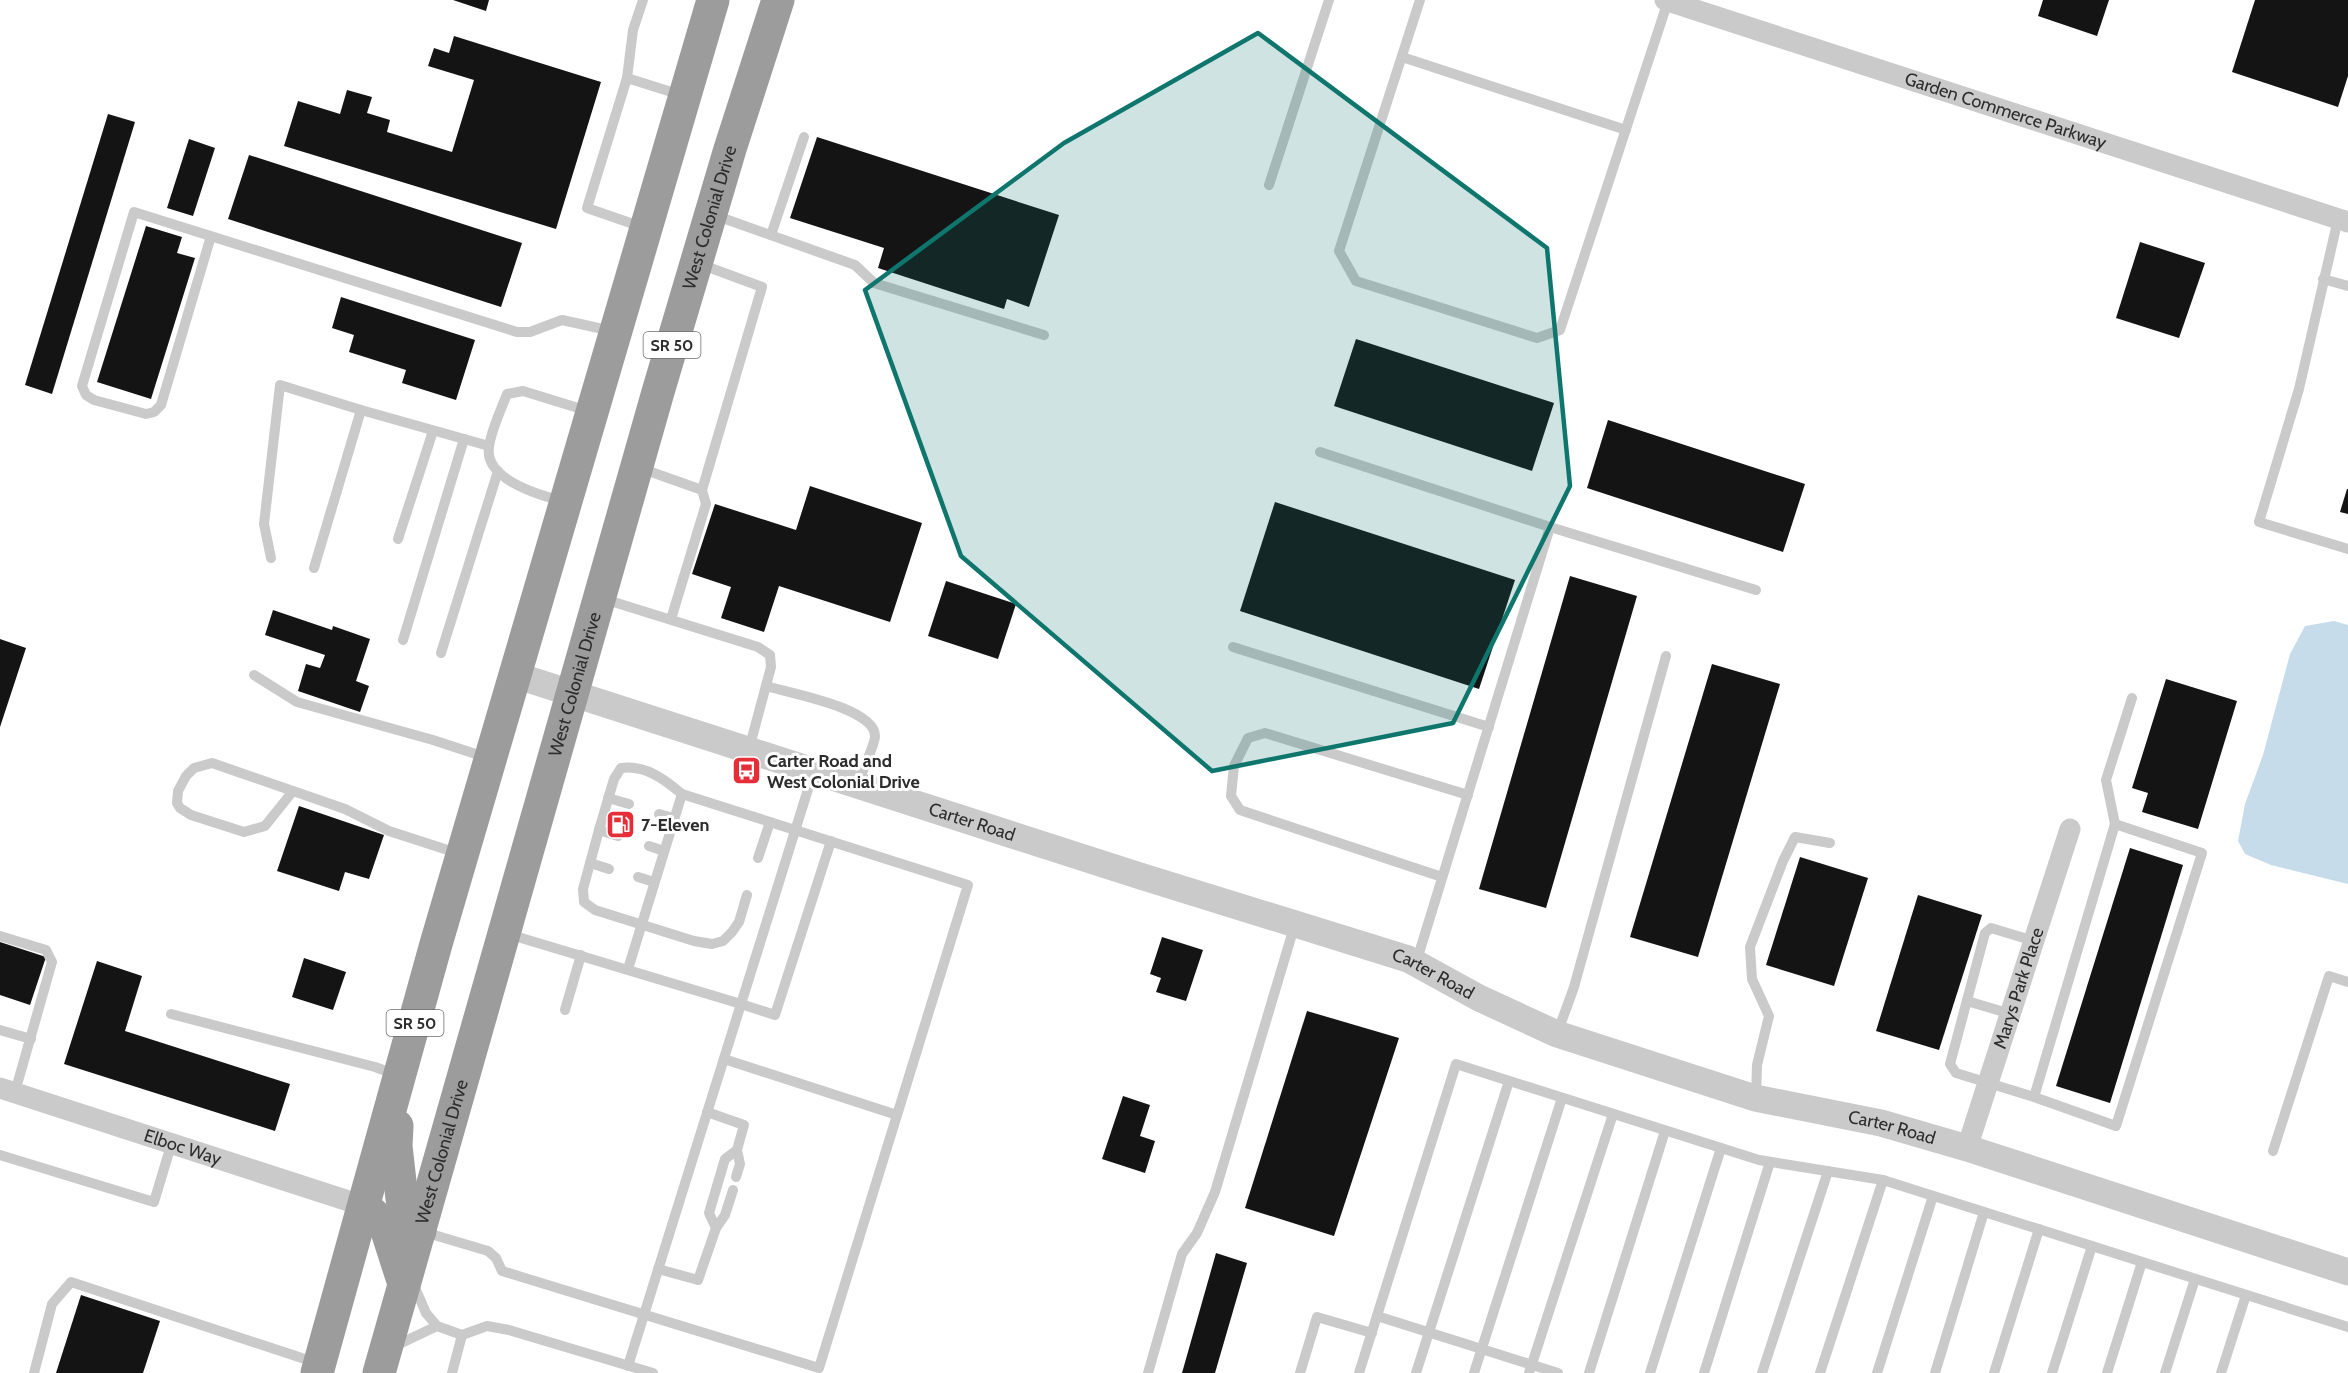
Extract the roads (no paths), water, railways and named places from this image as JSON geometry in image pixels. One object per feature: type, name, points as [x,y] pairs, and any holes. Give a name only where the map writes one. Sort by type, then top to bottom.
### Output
[{"type":"highway","name":"SR 50","points":[[318,1368],[463,855],[713,0]]},
{"type":"highway","points":[[760,59],[767,0]]},
{"type":"highway","name":"West Colonial Drive","points":[[382,1362],[637,467],[711,214],[778,0]]},
{"type":"highway","points":[[400,1076],[396,1146],[398,1169],[402,1199],[420,1231]]},
{"type":"highway","points":[[364,1206],[385,1225],[406,1278]]},
{"type":"street","name":"Garden Commerce Parkway","points":[[1666,0],[2343,221]]},
{"type":"street","name":"Carter Road","points":[[515,675],[1408,959],[1479,998],[1557,1034],[1755,1098],[1881,1123],[1968,1148],[2348,1272]]},
{"type":"street","name":"Marys Park Place","points":[[1968,1148],[2070,829]]},
{"type":"street","name":"Elboc Way","points":[[8,1090],[364,1206]]},
{"type":"lane","points":[[643,0],[633,30],[627,78],[586,208],[645,228]]},
{"type":"lane","points":[[1269,185],[1329,0]]},
{"type":"lane","points":[[1420,0],[1339,251],[1356,282],[1537,338],[1560,330],[1666,0]]},
{"type":"lane","points":[[1402,57],[1626,130]]},
{"type":"lane","points":[[627,78],[684,96]]},
{"type":"lane","points":[[771,235],[804,137]]},
{"type":"lane","points":[[211,236],[161,405],[154,412],[146,414],[94,400],[86,395],[82,386],[134,212],[211,236],[517,332],[530,332],[562,320],[615,332]]},
{"type":"lane","points":[[711,214],[855,265],[874,283],[1044,335]]},
{"type":"lane","points":[[2343,221],[2324,279],[2299,388],[2259,522],[2348,549]]},
{"type":"lane","points":[[671,620],[703,518],[706,504],[702,490],[762,287],[697,262]]},
{"type":"lane","points":[[2324,279],[2348,286]]},
{"type":"lane","points":[[271,558],[264,524],[280,385],[489,446]]},
{"type":"lane","points":[[566,502],[537,494],[517,485],[498,471],[489,456],[489,446],[507,394],[523,391],[591,412]]},
{"type":"lane","points":[[314,568],[361,410]]},
{"type":"lane","points":[[398,539],[433,431]]},
{"type":"lane","points":[[403,640],[464,440]]},
{"type":"lane","points":[[1320,452],[1550,527],[1756,590]]},
{"type":"lane","points":[[637,467],[702,490]]},
{"type":"lane","points":[[441,653],[498,471]]},
{"type":"lane","points":[[1416,963],[1550,527]]},
{"type":"lane","points":[[600,598],[758,646],[770,655],[771,667],[749,749]]},
{"type":"lane","points":[[1233,647],[1489,727]]},
{"type":"lane","points":[[1557,1034],[1574,987],[1666,656]]},
{"type":"lane","points":[[254,675],[297,702],[434,740],[491,759]]},
{"type":"lane","points":[[766,686],[840,707],[861,715],[872,725],[875,736],[858,784]]},
{"type":"lane","points":[[2034,1098],[2115,824],[2106,780],[2132,698]]},
{"type":"lane","points":[[1442,877],[1240,810],[1231,796],[1234,766],[1248,738],[1265,733],[1468,795]]},
{"type":"lane","points":[[293,791],[265,826],[244,832],[191,815],[180,808],[177,803],[178,791],[186,776],[194,768],[212,763],[293,791],[345,809],[389,831],[463,855]]},
{"type":"lane","points":[[420,1231],[488,1251],[496,1258],[502,1271],[819,1368],[968,885],[682,794],[662,777],[632,766],[621,768],[614,779],[599,830],[583,889],[584,902],[596,910],[641,925],[712,944],[723,940],[732,932],[739,922],[747,895]]},
{"type":"lane","points":[[628,1366],[814,770]]},
{"type":"lane","points":[[628,969],[682,794]]},
{"type":"lane","points":[[609,798],[629,804]]},
{"type":"lane","points":[[659,814],[674,818]]},
{"type":"lane","points":[[758,858],[770,822]]},
{"type":"lane","points":[[2034,941],[1991,928],[1985,933],[1950,1064],[1956,1073],[1989,1082],[2116,1126],[2202,852],[2115,824]]},
{"type":"lane","points":[[599,830],[618,836]]},
{"type":"lane","points":[[1755,1098],[1757,1065],[1769,1016],[1752,980],[1750,947],[1783,861],[1795,837],[1830,843]]},
{"type":"lane","points":[[505,933],[775,1015],[831,842]]},
{"type":"lane","points":[[649,846],[664,851]]},
{"type":"lane","points":[[590,863],[609,869]]},
{"type":"lane","points":[[638,878],[654,882]]},
{"type":"lane","points":[[1148,1373],[1182,1254],[1197,1233],[1215,1192],[1295,924]]},
{"type":"lane","points":[[0,936],[46,950],[52,962],[31,1039],[8,1090]]},
{"type":"lane","points":[[565,1010],[582,955]]},
{"type":"lane","points":[[2273,1151],[2329,976],[2348,982]]},
{"type":"lane","points":[[1967,1001],[2011,1014]]},
{"type":"lane","points":[[171,1014],[400,1076]]},
{"type":"lane","points":[[0,1030],[31,1039]]},
{"type":"lane","points":[[724,1059],[897,1115]]},
{"type":"lane","points":[[1359,1373],[1456,1064],[1770,1162],[1883,1180],[2348,1327]]},
{"type":"lane","points":[[1416,1373],[1509,1081]]},
{"type":"lane","points":[[1474,1373],[1562,1098]]},
{"type":"lane","points":[[707,1112],[744,1125],[737,1150],[740,1164],[736,1177]]},
{"type":"lane","points":[[1530,1369],[1613,1114]]},
{"type":"lane","points":[[1589,1373],[1665,1131]]},
{"type":"lane","points":[[0,1155],[154,1202],[172,1142]]},
{"type":"lane","points":[[1650,1373],[1721,1148]]},
{"type":"lane","points":[[716,1228],[709,1213],[725,1159],[737,1150]]},
{"type":"lane","points":[[1704,1373],[1770,1162]]},
{"type":"lane","points":[[1762,1373],[1828,1172]]},
{"type":"lane","points":[[1820,1373],[1883,1180]]},
{"type":"lane","points":[[658,1269],[698,1280],[716,1228],[725,1215],[733,1190]]},
{"type":"lane","points":[[1877,1373],[1934,1196]]},
{"type":"lane","points":[[1935,1373],[1984,1212]]},
{"type":"lane","points":[[1994,1373],[2039,1229]]},
{"type":"lane","points":[[2052,1373],[2092,1246]]},
{"type":"lane","points":[[2107,1373],[2142,1262]]},
{"type":"lane","points":[[406,1278],[426,1313],[437,1326],[462,1335],[487,1326],[509,1330],[653,1373]]},
{"type":"lane","points":[[2165,1373],[2195,1279]]},
{"type":"lane","points":[[34,1373],[52,1304],[70,1282],[318,1368]]},
{"type":"lane","points":[[2221,1373],[2246,1295]]},
{"type":"lane","points":[[1377,1316],[1481,1349],[1530,1369],[1558,1373]]},
{"type":"lane","points":[[1300,1373],[1317,1317],[1372,1333]]},
{"type":"lane","points":[[382,1362],[437,1326]]},
{"type":"lane","points":[[452,1373],[462,1335]]},
{"type":"water","points":[[2334,621],[2348,625],[2348,884],[2271,865],[2245,854],[2238,841],[2245,804],[2263,755],[2290,654],[2305,626]]},
{"type":"place","name":"Carter Road and West Colonial Drive","points":[[746,771]]},
{"type":"place","name":"7-Eleven","points":[[620,825]]}]
